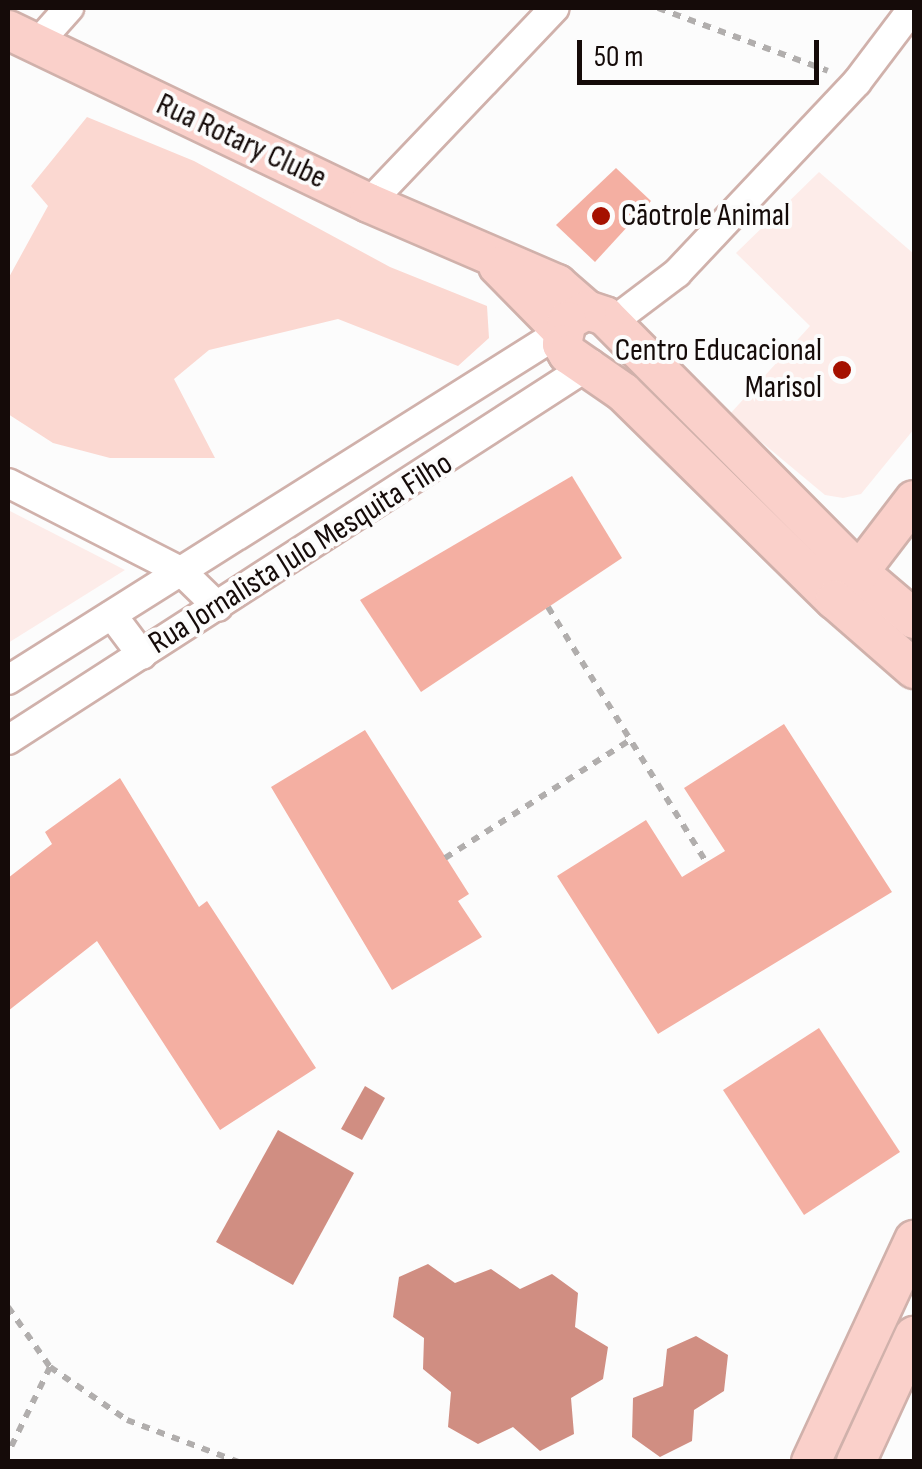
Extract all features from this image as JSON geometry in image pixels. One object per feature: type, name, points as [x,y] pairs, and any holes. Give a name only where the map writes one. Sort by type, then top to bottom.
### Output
[{"type":"main road","name":"Rua Rotary Clube","points":[[22,37],[369,203],[557,284],[848,587]]},
{"type":"main road","points":[[594,323],[610,352],[591,364],[848,587],[914,669]]},
{"type":"main road","points":[[848,587],[914,500]]},
{"type":"main road","points":[[848,587],[914,619]]},
{"type":"main road","points":[[811,1462],[914,1240]]},
{"type":"main road","points":[[856,1462],[911,1352]]},
{"type":"street","points":[[22,37],[69,8]]},
{"type":"street","points":[[369,203],[555,8]]},
{"type":"street","name":"Rua Jornalista Julo Mesquita Filho","points":[[8,680],[677,273],[857,82],[913,8]]},
{"type":"street","name":"Rua Jornalista Julo Mesquita Filho","points":[[8,740],[591,364]]},
{"type":"street","points":[[8,483],[182,572],[218,607]]},
{"type":"street","points":[[112,615],[142,655]]},
{"type":"path","points":[[658,8],[857,82]]},
{"type":"path","points":[[548,607],[706,862]]},
{"type":"path","points":[[445,858],[630,740]]},
{"type":"path","points":[[8,1306],[50,1368],[127,1420],[239,1462]]},
{"type":"path","points":[[8,1453],[50,1368]]},
{"type":"shaded area","points":[[87,117],[194,161],[390,267],[487,306],[489,338],[458,366],[338,319],[209,350],[174,379],[215,458],[110,458],[53,443],[8,414],[8,279],[48,206],[31,186]]},
{"type":"shaded area","name":"Centro Educacional Marisol","points":[[819,172],[914,254],[914,429],[861,494],[843,498],[825,495],[729,415],[810,326],[736,253]]},
{"type":"shaded area","points":[[8,510],[125,570],[8,643]]},
{"type":"shaded area","points":[[365,1086],[385,1098],[362,1140],[341,1129]]},
{"type":"shaded area","points":[[278,1130],[354,1173],[293,1285],[216,1242]]},
{"type":"shaded area","points":[[428,1264],[455,1283],[491,1269],[520,1289],[552,1274],[578,1293],[575,1327],[608,1347],[603,1379],[571,1398],[574,1434],[540,1451],[513,1427],[478,1444],[448,1427],[451,1392],[423,1369],[424,1338],[393,1317],[399,1277]]},
{"type":"shaded area","points":[[696,1336],[728,1355],[724,1391],[694,1410],[692,1441],[660,1457],[632,1437],[633,1398],[663,1386],[667,1349]]},
{"type":"building","name":"Cãotrole Animal","points":[[616,168],[651,201],[595,262],[556,225]]},
{"type":"building","points":[[572,476],[622,558],[421,692],[360,600]]},
{"type":"building","points":[[784,724],[892,892],[658,1034],[557,876],[646,820],[682,877],[725,851],[684,788]]},
{"type":"building","points":[[365,730],[469,894],[458,901],[482,937],[392,990],[271,787]]},
{"type":"building","points":[[120,778],[199,907],[207,901],[316,1068],[220,1130],[97,941],[8,1011],[8,878],[52,844],[45,832]]},
{"type":"building","points":[[819,1028],[900,1152],[804,1215],[723,1090]]},
{"type":"place","name":"Cãotrole Animal","points":[[601,216]]},
{"type":"place","name":"Centro Educacional Marisol","points":[[842,370]]}]
